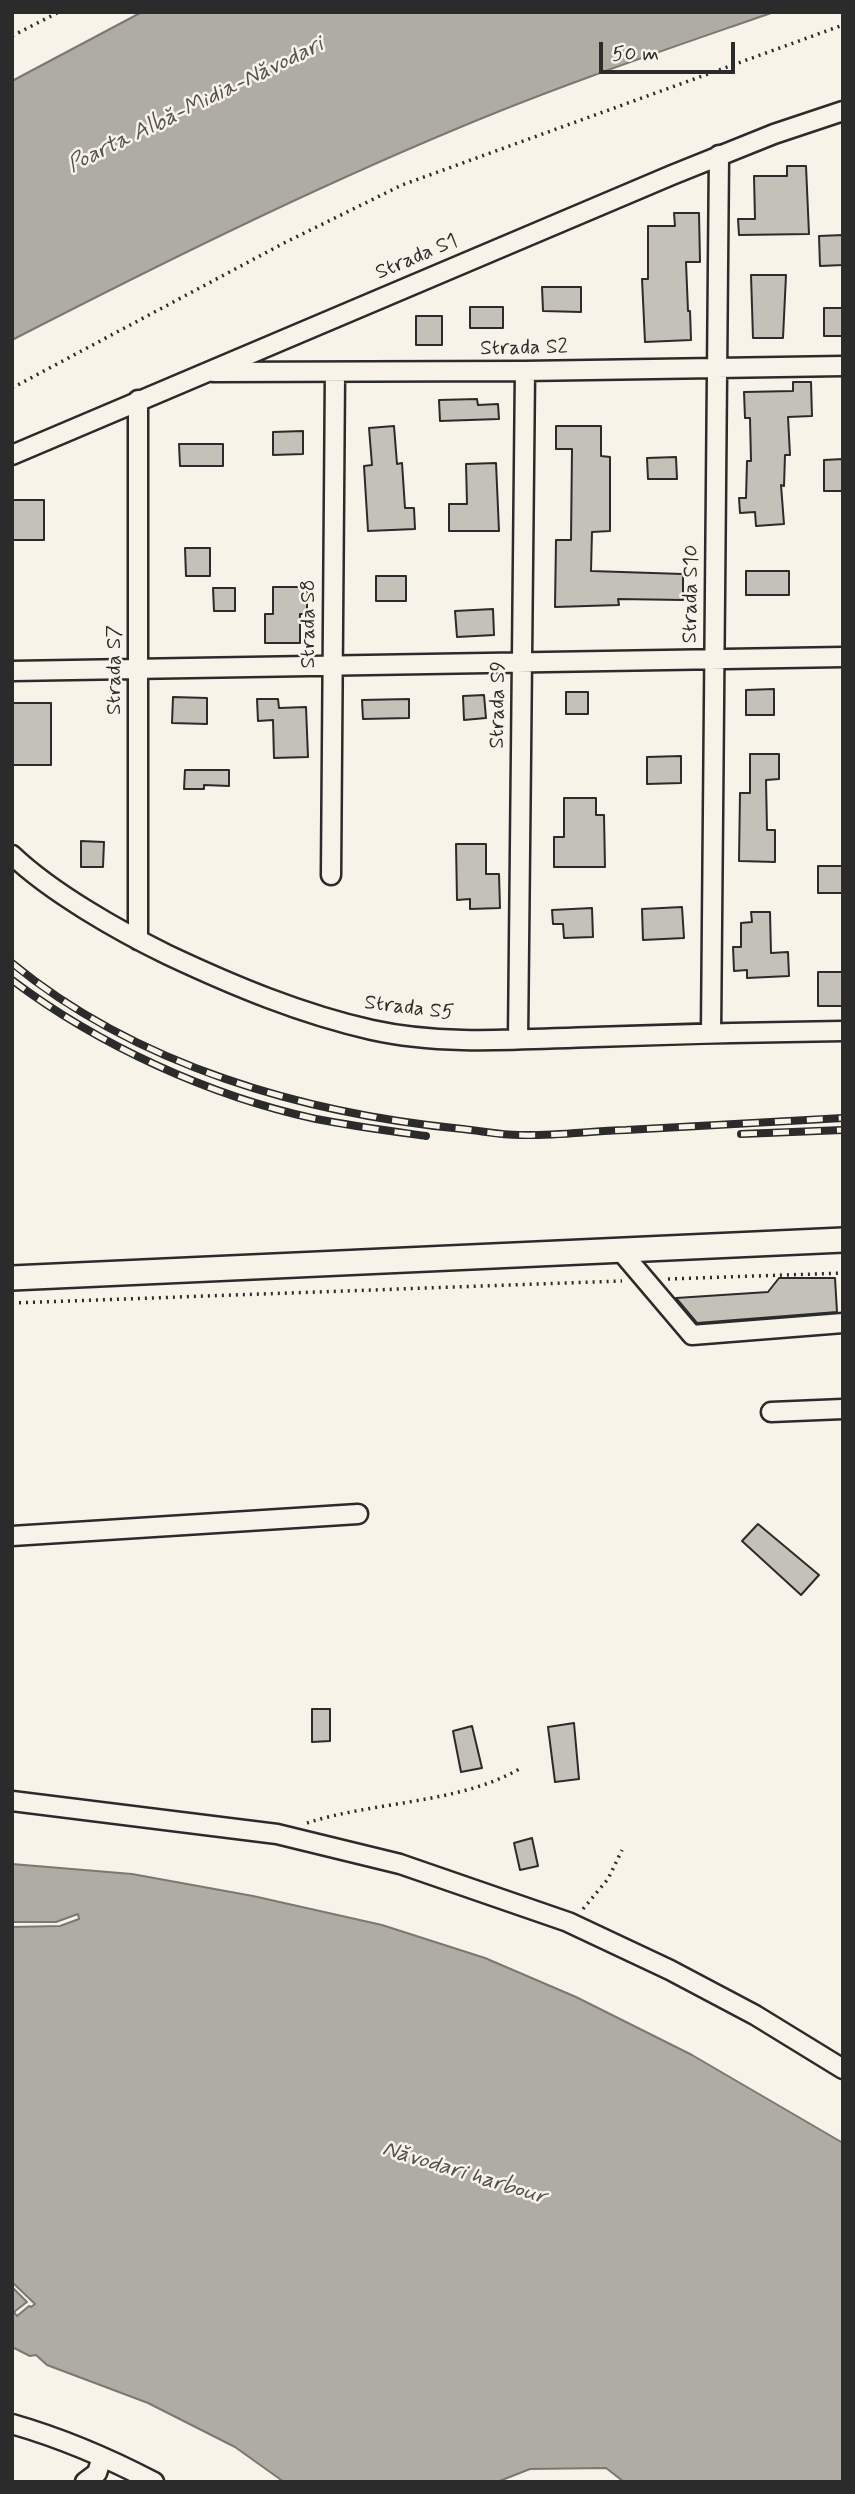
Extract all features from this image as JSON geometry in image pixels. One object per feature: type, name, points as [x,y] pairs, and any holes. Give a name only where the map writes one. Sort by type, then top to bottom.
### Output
[{"type":"main road","points":[[12,1278],[843,1240]]},
{"type":"street","name":"Strada S1","points":[[12,455],[719,156],[843,111]]},
{"type":"street","name":"Strada S10","points":[[711,1033],[719,156]]},
{"type":"street","name":"Strada S2","points":[[207,372],[525,372],[843,366]]},
{"type":"street","name":"Strada S9","points":[[518,1039],[525,372]]},
{"type":"street","name":"Strada S8","points":[[331,875],[335,373]]},
{"type":"street","name":"Strada S7","points":[[138,400],[138,940]]},
{"type":"street","points":[[12,671],[843,657]]},
{"type":"street","name":"Strada S5","points":[[12,856],[59,891],[138,940],[217,978],[304,1012],[362,1027],[433,1038],[518,1039],[843,1031]]},
{"type":"street","points":[[619,1249],[692,1335],[843,1323]]},
{"type":"street","points":[[771,1412],[843,1409]]},
{"type":"street","points":[[12,1536],[358,1514]]},
{"type":"street","points":[[14,1796],[277,1834],[400,1864],[568,1922],[670,1970],[755,2015],[843,2070]]},
{"type":"street","points":[[12,2424],[41,2432],[102,2457],[153,2482]]},
{"type":"street","points":[[85,2482],[97,2473],[102,2457]]},
{"type":"path","points":[[12,36],[59,12]]},
{"type":"path","points":[[12,388],[284,243],[402,185],[843,25]]},
{"type":"path","points":[[12,1303],[843,1273]]},
{"type":"path","points":[[277,1834],[331,1815],[388,1807],[500,1780],[521,1768]]},
{"type":"path","points":[[568,1922],[594,1897],[608,1878],[622,1850]]},
{"type":"water","name":"Poarta Albă-Midia-Năvodari","points":[[142,12],[774,12],[535,97],[400,153],[232,230],[12,340],[12,81]]},
{"type":"water","name":"Năvodari harbour","points":[[12,1864],[132,1874],[253,1896],[382,1925],[485,1958],[576,1997],[692,2055],[843,2143],[843,2482],[624,2482],[606,2468],[530,2469],[497,2482],[284,2482],[235,2447],[148,2403],[47,2365],[36,2355],[30,2356],[12,2347],[12,2287],[27,2302],[14,2312],[17,2316],[35,2304],[12,2282],[12,1927],[60,1926],[79,1919],[78,1914],[56,1922],[12,1922]]},
{"type":"building","points":[[787,166],[806,166],[809,234],[739,235],[738,219],[755,219],[754,176],[787,176]]},
{"type":"building","points":[[674,213],[699,213],[700,262],[686,262],[691,340],[645,342],[642,279],[648,279],[648,226],[675,226]]},
{"type":"building","points":[[843,235],[843,265],[820,266],[819,236]]},
{"type":"building","points":[[751,275],[786,275],[783,338],[753,338]]},
{"type":"building","points":[[542,287],[581,287],[581,312],[543,311]]},
{"type":"building","points":[[470,307],[503,307],[503,328],[470,328]]},
{"type":"building","points":[[824,308],[843,308],[843,336],[824,336]]},
{"type":"building","points":[[416,316],[442,316],[442,345],[416,345]]},
{"type":"building","points":[[793,382],[811,382],[812,416],[788,417],[790,455],[785,455],[784,486],[781,485],[784,524],[756,526],[755,512],[740,513],[739,498],[746,498],[747,461],[751,461],[750,418],[745,418],[744,392],[793,391]]},
{"type":"building","points":[[477,399],[478,405],[498,404],[499,419],[440,421],[439,400]]},
{"type":"building","points":[[394,426],[397,464],[402,463],[405,508],[414,508],[415,529],[368,531],[364,466],[372,465],[369,428]]},
{"type":"building","points":[[556,426],[601,426],[601,456],[610,457],[610,531],[592,532],[591,571],[683,574],[683,600],[618,599],[619,605],[555,607],[556,540],[571,540],[572,449],[556,449]]},
{"type":"building","points":[[303,431],[303,454],[273,455],[273,432]]},
{"type":"building","points":[[179,444],[223,444],[223,466],[180,466]]},
{"type":"building","points":[[676,457],[677,479],[648,479],[647,458]]},
{"type":"building","points":[[843,459],[843,491],[824,491],[824,460]]},
{"type":"building","points":[[496,463],[499,531],[449,531],[449,504],[467,504],[466,464]]},
{"type":"building","points":[[12,500],[44,500],[44,540],[12,540]]},
{"type":"building","points":[[185,548],[210,548],[210,576],[186,576]]},
{"type":"building","points":[[746,571],[789,571],[789,595],[746,595]]},
{"type":"building","points":[[376,576],[406,576],[406,601],[376,601]]},
{"type":"building","points":[[273,587],[307,587],[307,614],[300,614],[300,643],[265,643],[265,614],[273,614]]},
{"type":"building","points":[[213,588],[235,588],[235,611],[214,611]]},
{"type":"building","points":[[493,609],[494,635],[457,637],[455,611]]},
{"type":"building","points":[[774,689],[774,715],[746,715],[746,690]]},
{"type":"building","points":[[566,692],[588,692],[588,714],[566,714]]},
{"type":"building","points":[[484,695],[486,718],[464,720],[463,696]]},
{"type":"building","points":[[173,697],[207,698],[207,724],[172,723]]},
{"type":"building","points":[[257,699],[278,699],[279,708],[306,707],[308,757],[274,758],[273,720],[258,721]]},
{"type":"building","points":[[409,699],[409,718],[363,719],[362,700]]},
{"type":"building","points":[[12,703],[51,703],[51,765],[12,765]]},
{"type":"building","points":[[750,754],[779,754],[779,779],[766,780],[767,830],[775,830],[775,862],[739,861],[740,793],[750,793]]},
{"type":"building","points":[[681,756],[681,783],[647,784],[647,757]]},
{"type":"building","points":[[185,770],[229,770],[229,786],[204,785],[204,789],[184,789]]},
{"type":"building","points":[[564,798],[596,798],[596,815],[604,815],[605,867],[554,867],[554,837],[564,837]]},
{"type":"building","points":[[81,841],[104,842],[103,867],[81,867]]},
{"type":"building","points":[[456,844],[486,844],[486,874],[499,874],[500,908],[470,909],[470,899],[457,900]]},
{"type":"building","points":[[818,866],[843,866],[843,893],[818,893]]},
{"type":"building","points":[[682,907],[684,938],[643,940],[642,909]]},
{"type":"building","points":[[592,908],[593,937],[564,938],[563,924],[553,924],[552,910]]},
{"type":"building","points":[[751,912],[770,912],[771,953],[788,952],[789,976],[747,978],[747,970],[734,971],[733,947],[741,947],[741,923],[752,922]]},
{"type":"building","points":[[818,972],[843,972],[843,1006],[818,1006]]},
{"type":"building","points":[[779,1278],[835,1278],[837,1312],[697,1323],[676,1298],[768,1292]]},
{"type":"building","points":[[758,1524],[819,1575],[801,1595],[742,1541]]},
{"type":"building","points":[[312,1709],[330,1709],[330,1741],[312,1742]]},
{"type":"building","points":[[574,1723],[579,1779],[555,1782],[548,1727]]},
{"type":"building","points":[[472,1726],[482,1768],[461,1772],[453,1731]]},
{"type":"building","points":[[532,1838],[538,1866],[520,1870],[514,1843]]},
{"type":"railway","points":[[12,963],[60,999],[113,1030],[168,1056],[225,1079],[343,1111],[403,1122],[520,1135],[843,1118]]},
{"type":"railway","points":[[12,980],[81,1026],[156,1065],[196,1082],[236,1097],[316,1119],[426,1136]]},
{"type":"railway","points":[[741,1134],[843,1130]]}]
